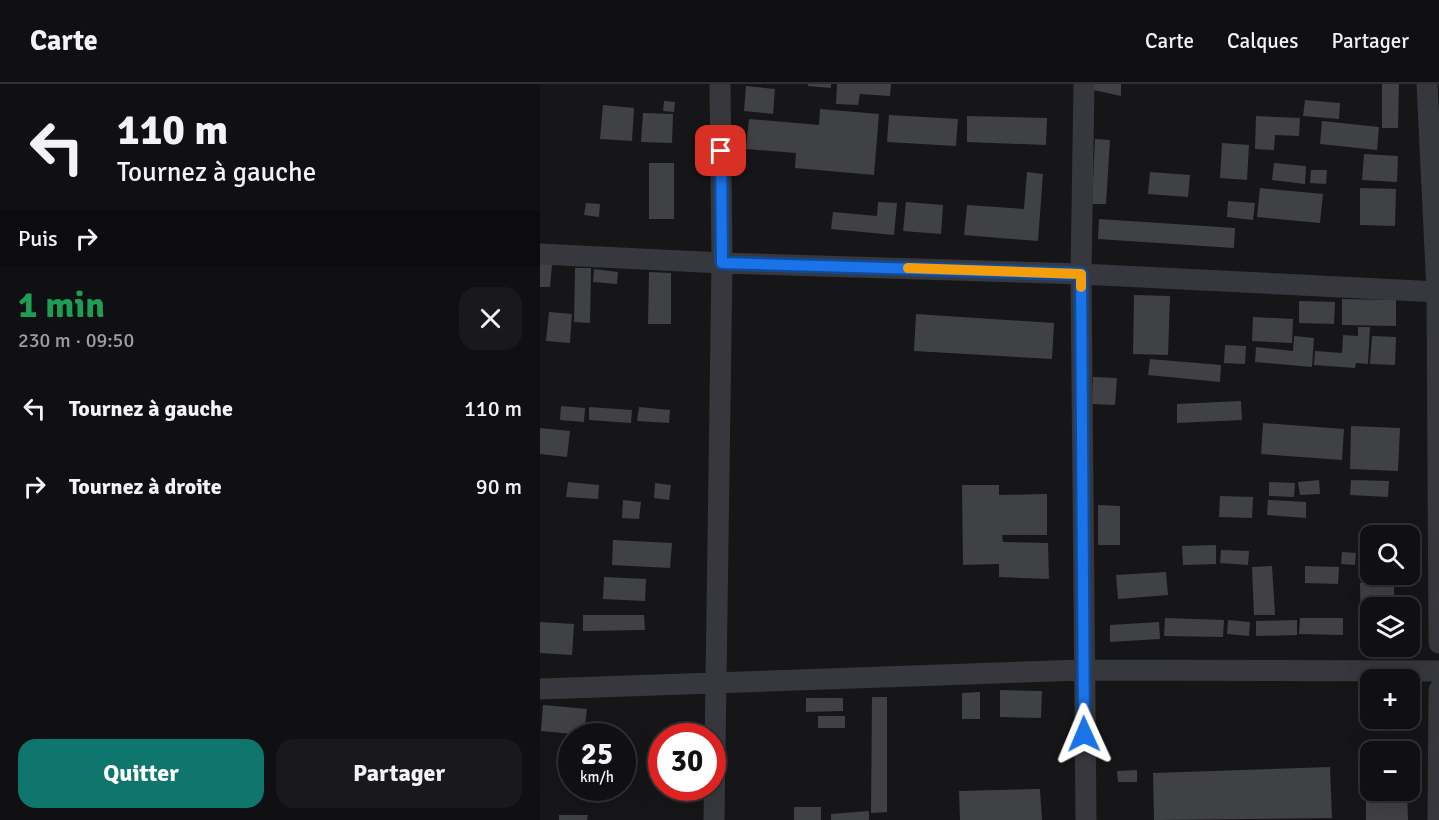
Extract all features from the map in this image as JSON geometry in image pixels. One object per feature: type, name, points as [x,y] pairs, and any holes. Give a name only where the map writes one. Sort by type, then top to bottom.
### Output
[{"type":"street","points":[[714,820],[722,263],[720,84]]},
{"type":"street","points":[[1084,84],[1081,274],[1086,820]]},
{"type":"street","points":[[1427,84],[1438,292],[1439,643]]},
{"type":"street","points":[[540,254],[722,263],[1081,274],[1438,292]]},
{"type":"street","points":[[540,689],[1083,670],[1439,671]]},
{"type":"street","points":[[1438,820],[1439,690]]},
{"type":"building","points":[[808,84],[831,84],[831,88],[808,86]]},
{"type":"building","points":[[837,84],[891,84],[890,96],[860,94],[858,105],[836,104]]},
{"type":"building","points":[[1089,84],[1121,84],[1121,96],[1089,89]]},
{"type":"building","points":[[1382,84],[1399,84],[1398,128],[1382,128]]},
{"type":"building","points":[[746,86],[775,89],[773,114],[744,111]]},
{"type":"building","points":[[1305,100],[1340,103],[1339,119],[1303,116]]},
{"type":"building","points":[[664,101],[675,102],[674,112],[663,111]]},
{"type":"building","points":[[603,105],[634,108],[632,141],[600,139]]},
{"type":"building","points":[[820,109],[879,114],[874,175],[795,168],[796,153],[746,149],[749,119],[819,125]]},
{"type":"building","points":[[643,113],[673,114],[672,143],[641,142]]},
{"type":"building","points":[[889,115],[958,119],[956,146],[887,142]]},
{"type":"building","points":[[967,116],[1047,118],[1046,145],[967,142]]},
{"type":"building","points":[[1256,116],[1300,118],[1299,136],[1275,135],[1274,150],[1255,149]]},
{"type":"building","points":[[1322,121],[1379,127],[1377,150],[1320,144]]},
{"type":"building","points":[[1095,139],[1110,140],[1106,204],[1092,204]]},
{"type":"building","points":[[1222,143],[1249,145],[1247,180],[1220,178]]},
{"type":"building","points":[[1364,154],[1398,156],[1397,182],[1362,180]]},
{"type":"building","points":[[649,163],[674,163],[674,219],[649,219]]},
{"type":"building","points":[[1274,163],[1306,166],[1305,184],[1272,180]]},
{"type":"building","points":[[1311,170],[1327,170],[1326,184],[1310,183]]},
{"type":"building","points":[[1027,172],[1043,174],[1038,241],[964,235],[967,205],[1024,209]]},
{"type":"building","points":[[1150,172],[1190,175],[1188,197],[1148,194]]},
{"type":"building","points":[[1260,188],[1323,194],[1320,223],[1257,217]]},
{"type":"building","points":[[1360,188],[1396,189],[1395,226],[1360,225]]},
{"type":"building","points":[[1228,201],[1255,203],[1253,220],[1227,217]]},
{"type":"building","points":[[878,202],[897,203],[894,235],[831,229],[833,212],[877,216]]},
{"type":"building","points":[[906,202],[943,205],[941,234],[903,231]]},
{"type":"building","points":[[586,203],[600,204],[599,217],[584,215]]},
{"type":"building","points":[[1099,219],[1235,228],[1234,248],[1098,239]]},
{"type":"building","points":[[540,263],[552,265],[550,287],[540,287]]},
{"type":"building","points":[[575,268],[591,268],[590,323],[574,322]]},
{"type":"building","points":[[594,269],[618,272],[617,284],[593,282]]},
{"type":"building","points":[[649,272],[671,273],[671,324],[648,324]]},
{"type":"building","points":[[1134,295],[1170,296],[1168,355],[1133,354]]},
{"type":"building","points":[[1342,299],[1396,300],[1396,326],[1342,325]]},
{"type":"building","points":[[1299,301],[1335,302],[1334,324],[1299,323]]},
{"type":"building","points":[[549,312],[572,314],[570,343],[546,341]]},
{"type":"building","points":[[916,314],[1054,323],[1052,359],[914,351]]},
{"type":"building","points":[[1253,317],[1293,319],[1292,343],[1252,341]]},
{"type":"building","points":[[1358,327],[1370,327],[1368,364],[1356,363],[1355,368],[1314,365],[1315,351],[1342,353],[1343,335],[1358,336]]},
{"type":"building","points":[[1294,336],[1314,338],[1312,367],[1255,362],[1256,347],[1293,351]]},
{"type":"building","points":[[1372,336],[1396,337],[1395,365],[1370,364]]},
{"type":"building","points":[[1225,345],[1246,346],[1245,364],[1224,363]]},
{"type":"building","points":[[1150,359],[1221,365],[1220,382],[1148,375]]},
{"type":"building","points":[[1093,377],[1117,378],[1115,405],[1092,404]]},
{"type":"building","points":[[1241,401],[1242,420],[1177,423],[1177,404]]},
{"type":"building","points":[[561,406],[585,408],[584,422],[560,420]]},
{"type":"building","points":[[589,407],[632,410],[631,423],[589,420]]},
{"type":"building","points":[[639,407],[670,410],[669,423],[637,421]]},
{"type":"building","points":[[1263,423],[1344,429],[1342,460],[1261,454]]},
{"type":"building","points":[[1351,426],[1400,428],[1398,471],[1350,469]]},
{"type":"building","points":[[540,428],[570,431],[567,457],[540,454]]},
{"type":"building","points":[[1319,480],[1320,494],[1300,495],[1298,482]]},
{"type":"building","points":[[1351,480],[1389,481],[1388,497],[1350,495]]},
{"type":"building","points":[[568,482],[599,485],[598,499],[566,497]]},
{"type":"building","points":[[1269,482],[1295,483],[1294,497],[1269,496]]},
{"type":"building","points":[[655,483],[671,485],[669,500],[654,498]]},
{"type":"building","points":[[962,485],[999,485],[999,495],[1047,494],[1047,535],[1002,535],[1003,542],[1048,543],[1049,579],[999,577],[999,564],[963,565]]},
{"type":"building","points":[[1220,496],[1253,497],[1252,518],[1219,517]]},
{"type":"building","points":[[623,500],[641,502],[639,519],[622,518]]},
{"type":"building","points":[[1268,500],[1306,502],[1306,518],[1267,515]]},
{"type":"building","points":[[1098,505],[1120,506],[1120,545],[1098,545]]},
{"type":"building","points":[[613,540],[672,543],[670,568],[612,565]]},
{"type":"building","points":[[1216,545],[1216,564],[1183,565],[1182,546]]},
{"type":"building","points":[[1221,550],[1249,551],[1248,565],[1220,563]]},
{"type":"building","points":[[1342,552],[1356,553],[1355,565],[1341,564]]},
{"type":"building","points":[[1272,566],[1275,615],[1254,615],[1252,567]]},
{"type":"building","points":[[1305,566],[1339,567],[1338,584],[1305,583]]},
{"type":"building","points":[[1166,572],[1168,595],[1118,599],[1116,575]]},
{"type":"building","points":[[604,577],[646,579],[645,601],[603,599]]},
{"type":"building","points":[[1360,585],[1394,585],[1394,597],[1360,597]]},
{"type":"building","points":[[583,615],[644,615],[645,630],[583,631]]},
{"type":"building","points":[[1165,618],[1224,620],[1223,637],[1164,636]]},
{"type":"building","points":[[1300,618],[1343,618],[1343,635],[1299,634]]},
{"type":"building","points":[[1228,620],[1250,622],[1249,636],[1227,634]]},
{"type":"building","points":[[1297,620],[1297,635],[1256,636],[1256,621]]},
{"type":"building","points":[[540,622],[574,624],[572,655],[540,653]]},
{"type":"building","points":[[1159,622],[1160,639],[1110,642],[1110,625]]},
{"type":"building","points":[[1000,690],[1042,691],[1041,718],[1000,717]]},
{"type":"building","points":[[980,692],[980,719],[962,719],[962,693]]},
{"type":"building","points":[[872,697],[887,697],[887,812],[871,813]]},
{"type":"building","points":[[806,698],[843,698],[843,711],[806,712]]},
{"type":"building","points":[[543,705],[587,709],[585,723],[558,723],[558,733],[541,731]]},
{"type":"building","points":[[818,716],[845,716],[845,728],[818,728]]},
{"type":"building","points":[[1330,767],[1332,818],[1154,820],[1153,773]]},
{"type":"building","points":[[1137,770],[1137,782],[1118,782],[1117,771]]},
{"type":"building","points":[[1040,789],[1042,820],[960,820],[959,791]]},
{"type":"building","points":[[1366,801],[1407,801],[1408,820],[1366,820]]},
{"type":"building","points":[[794,807],[821,807],[821,820],[794,820]]},
{"type":"building","points":[[869,811],[869,820],[831,820],[831,814]]},
{"type":"building","points":[[559,815],[588,815],[587,820],[559,820]]},
{"type":"slow traffic","points":[[908,268],[1081,274],[1081,287]]},
{"type":"route","points":[[721,151],[722,263],[1081,274],[1084,734]]}]
